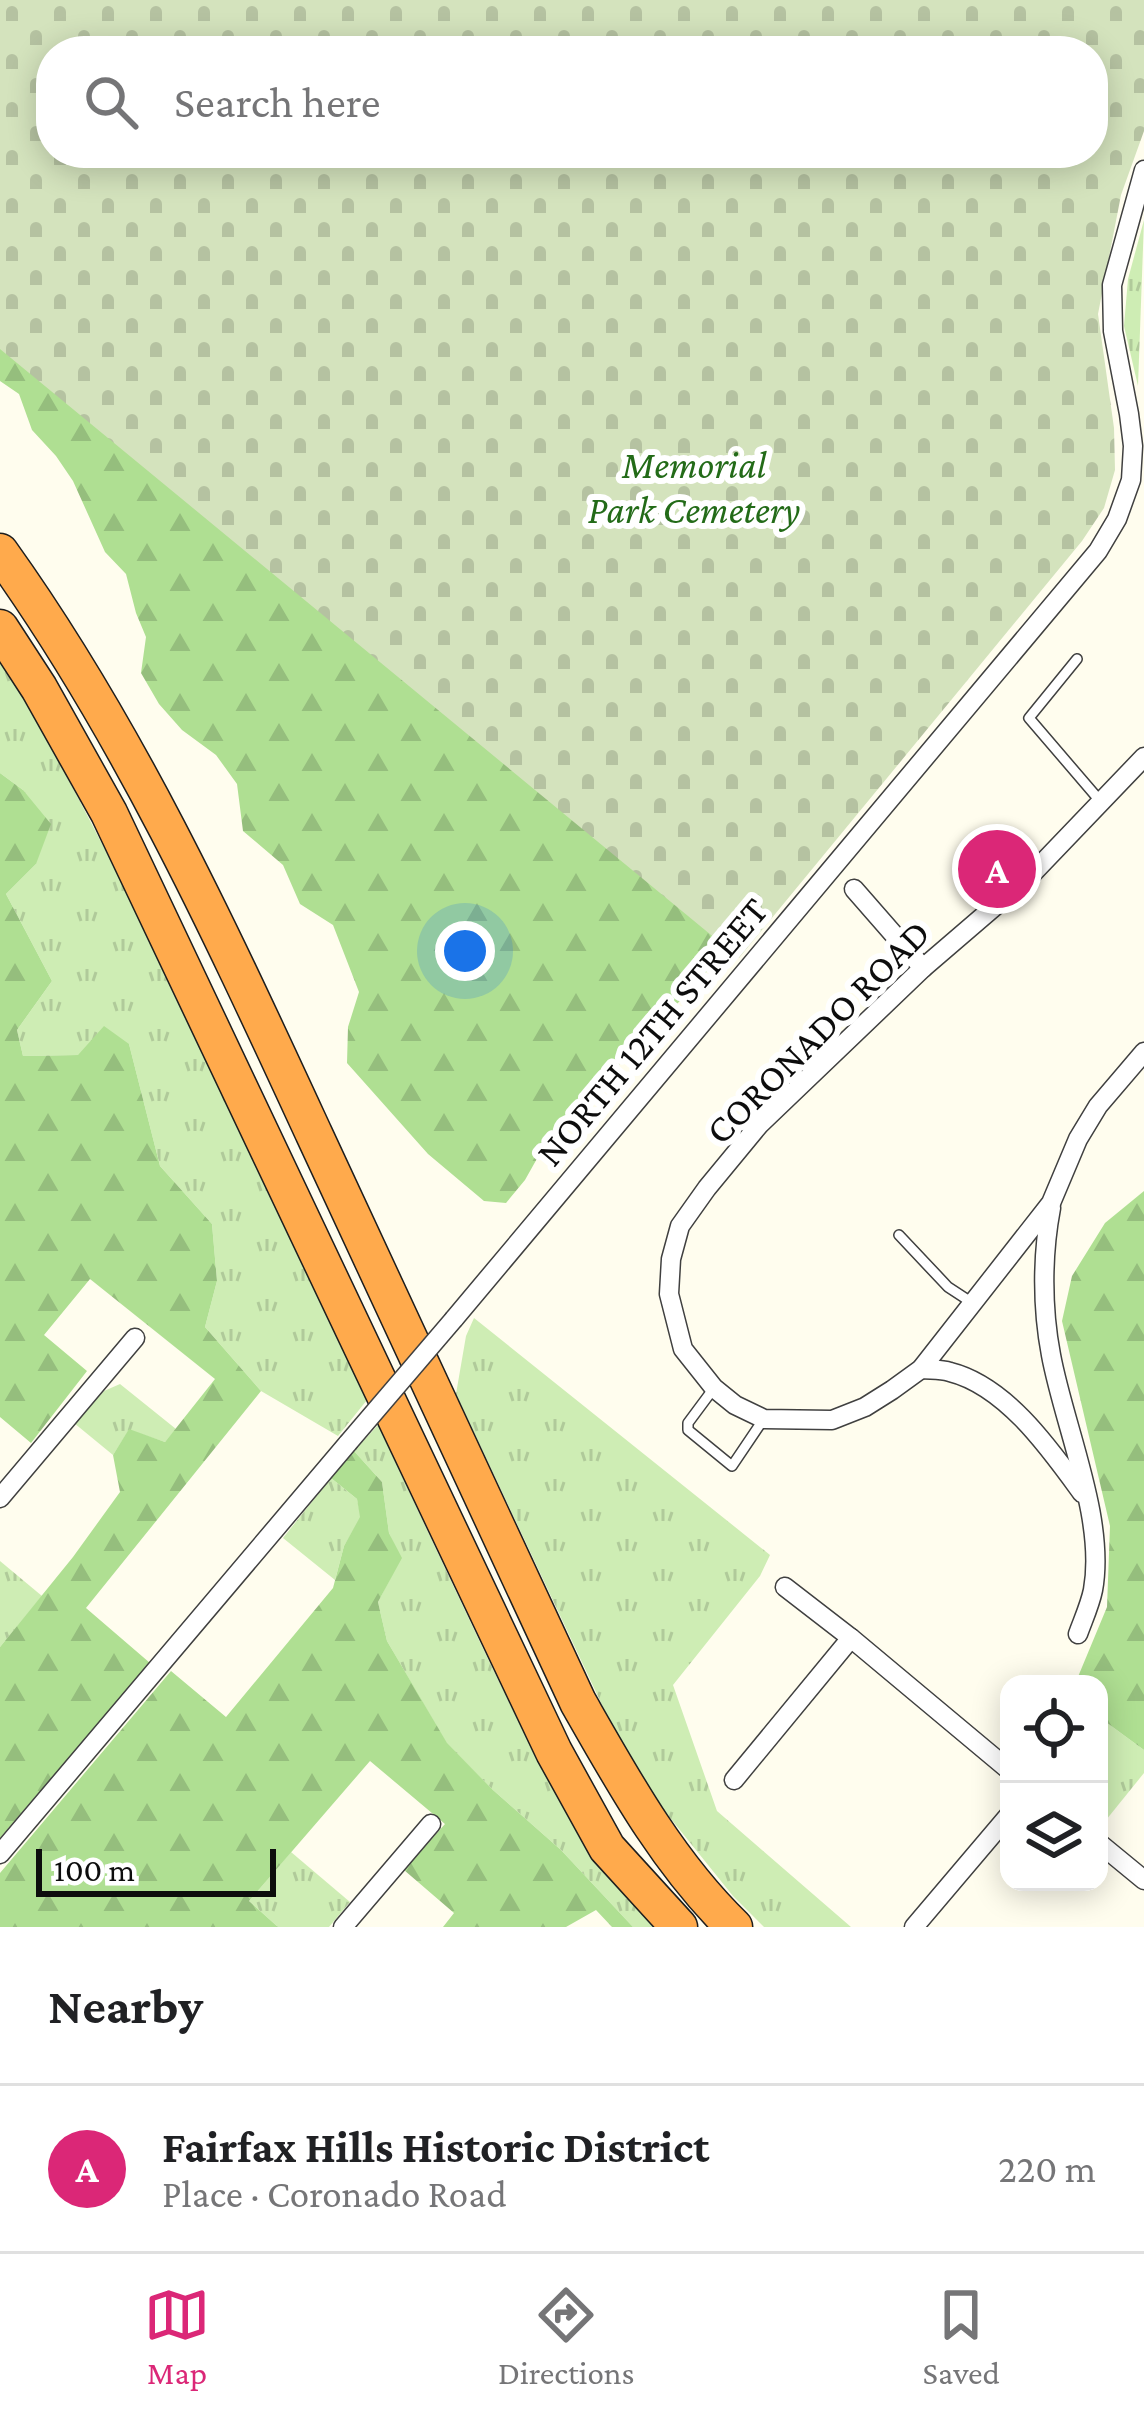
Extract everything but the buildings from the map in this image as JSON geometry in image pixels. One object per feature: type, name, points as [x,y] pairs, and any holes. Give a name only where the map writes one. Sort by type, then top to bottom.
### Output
[{"type":"highway","points":[[0,552],[110,719],[216,922],[278,1111],[554,1752],[607,1849],[679,1927]]},
{"type":"highway","points":[[0,628],[39,688],[278,1111],[578,1702],[640,1811],[710,1904],[734,1927]]},
{"type":"street","name":"NORTH 12TH STREET","points":[[0,1854],[1083,569],[1118,519],[1130,479],[1132,446],[1113,332],[1112,285],[1144,170]]},
{"type":"street","name":"CORONADO ROAD","points":[[764,1419],[714,1388],[683,1349],[669,1294],[671,1259],[680,1226],[759,1125],[923,968],[1030,876],[1144,758]]},
{"type":"street","points":[[854,890],[923,968]]},
{"type":"street","points":[[1078,1634],[1094,1585],[1093,1539],[1050,1352],[1045,1237],[1052,1203],[1078,1139],[1098,1106],[1144,1052]]},
{"type":"street","points":[[764,1419],[832,1420],[865,1407],[921,1369],[1052,1203]]},
{"type":"street","points":[[0,1498],[135,1338]]},
{"type":"street","points":[[921,1369],[951,1372],[1006,1403],[1042,1438],[1088,1502]]},
{"type":"street","points":[[785,1587],[1000,1762]]},
{"type":"street","points":[[734,1780],[851,1638]]},
{"type":"street","points":[[343,1927],[431,1823]]},
{"type":"street","points":[[914,1927],[1000,1826]]},
{"type":"street","points":[[1108,1850],[1144,1880]]},
{"type":"lane","points":[[1077,659],[1029,718],[1101,802]]},
{"type":"lane","points":[[899,1235],[948,1287],[974,1304]]},
{"type":"lane","points":[[714,1388],[688,1423],[688,1430],[732,1466],[764,1419]]},
{"type":"green space","name":"Memorial Park Cemetery","points":[[0,0],[1144,0],[1144,131],[1121,195],[1098,314],[1114,428],[1115,470],[1104,508],[1082,541],[739,958],[0,349]]},
{"type":"green space","points":[[0,56],[36,124],[36,168],[66,168],[791,873],[698,982],[548,1139],[506,1203],[484,1201],[428,1154],[347,1063],[348,1027],[359,992],[333,925],[300,904],[283,865],[243,831],[237,784],[216,755],[182,730],[159,704],[141,673],[146,637],[126,574],[105,552],[73,481],[32,430],[19,394],[0,381]]},
{"type":"green space","points":[[1144,220],[1138,386],[1124,326],[1128,279]]},
{"type":"green space","points":[[0,657],[146,931],[367,1400],[338,1436],[261,1391],[205,1327],[217,1281],[212,1224],[160,1166],[129,1044],[78,1055],[23,1056],[17,1030],[52,981],[6,894],[36,864],[23,790],[0,773]]},
{"type":"green space","points":[[0,773],[23,790],[51,824],[36,864],[6,894],[52,981],[17,1030],[23,1056],[78,1055],[104,1026],[129,1044],[160,1166],[212,1224],[217,1281],[205,1327],[261,1391],[86,1608],[150,1663],[0,1838],[0,1647],[120,1492],[113,1455],[129,1429],[165,1442],[215,1379],[90,1279],[44,1335],[87,1371],[31,1443],[0,1417]]},
{"type":"green space","points":[[1144,1191],[1144,1750],[1108,1724],[1108,1675],[1079,1675],[1107,1607],[1110,1526],[1062,1321],[1072,1276],[1105,1223]]},
{"type":"green space","points":[[474,1318],[770,1555],[760,1576],[673,1685],[717,1811],[851,1927],[764,1927],[733,1896],[634,1773],[456,1394],[466,1336]]},
{"type":"green space","points":[[120,1384],[176,1429],[165,1442],[129,1430],[113,1455],[74,1423],[104,1391]]},
{"type":"green space","points":[[378,1425],[535,1753],[601,1861],[655,1927],[633,1927],[561,1850],[447,1744],[387,1641],[378,1602],[401,1558],[389,1533],[382,1482],[354,1451]]},
{"type":"green space","points":[[354,1451],[382,1482],[389,1533],[402,1558],[378,1602],[387,1641],[447,1743],[561,1850],[633,1927],[612,1927],[596,1910],[566,1927],[443,1927],[454,1913],[404,1870],[445,1824],[370,1761],[249,1901],[278,1927],[0,1927],[0,1873],[171,1671],[226,1717],[333,1588],[344,1546],[360,1517],[357,1499],[331,1478]]},
{"type":"green space","points":[[331,1478],[357,1499],[361,1517],[344,1546],[335,1580],[283,1538]]},
{"type":"green space","points":[[0,1561],[42,1596],[0,1647]]},
{"type":"green space","points":[[1108,1724],[1144,1750],[1144,1773],[1108,1818]]},
{"type":"green space","points":[[291,1852],[350,1902],[329,1927],[278,1927],[249,1901]]},
{"type":"place","name":"Fairfax Hills Historic District","points":[[997,869]]}]
